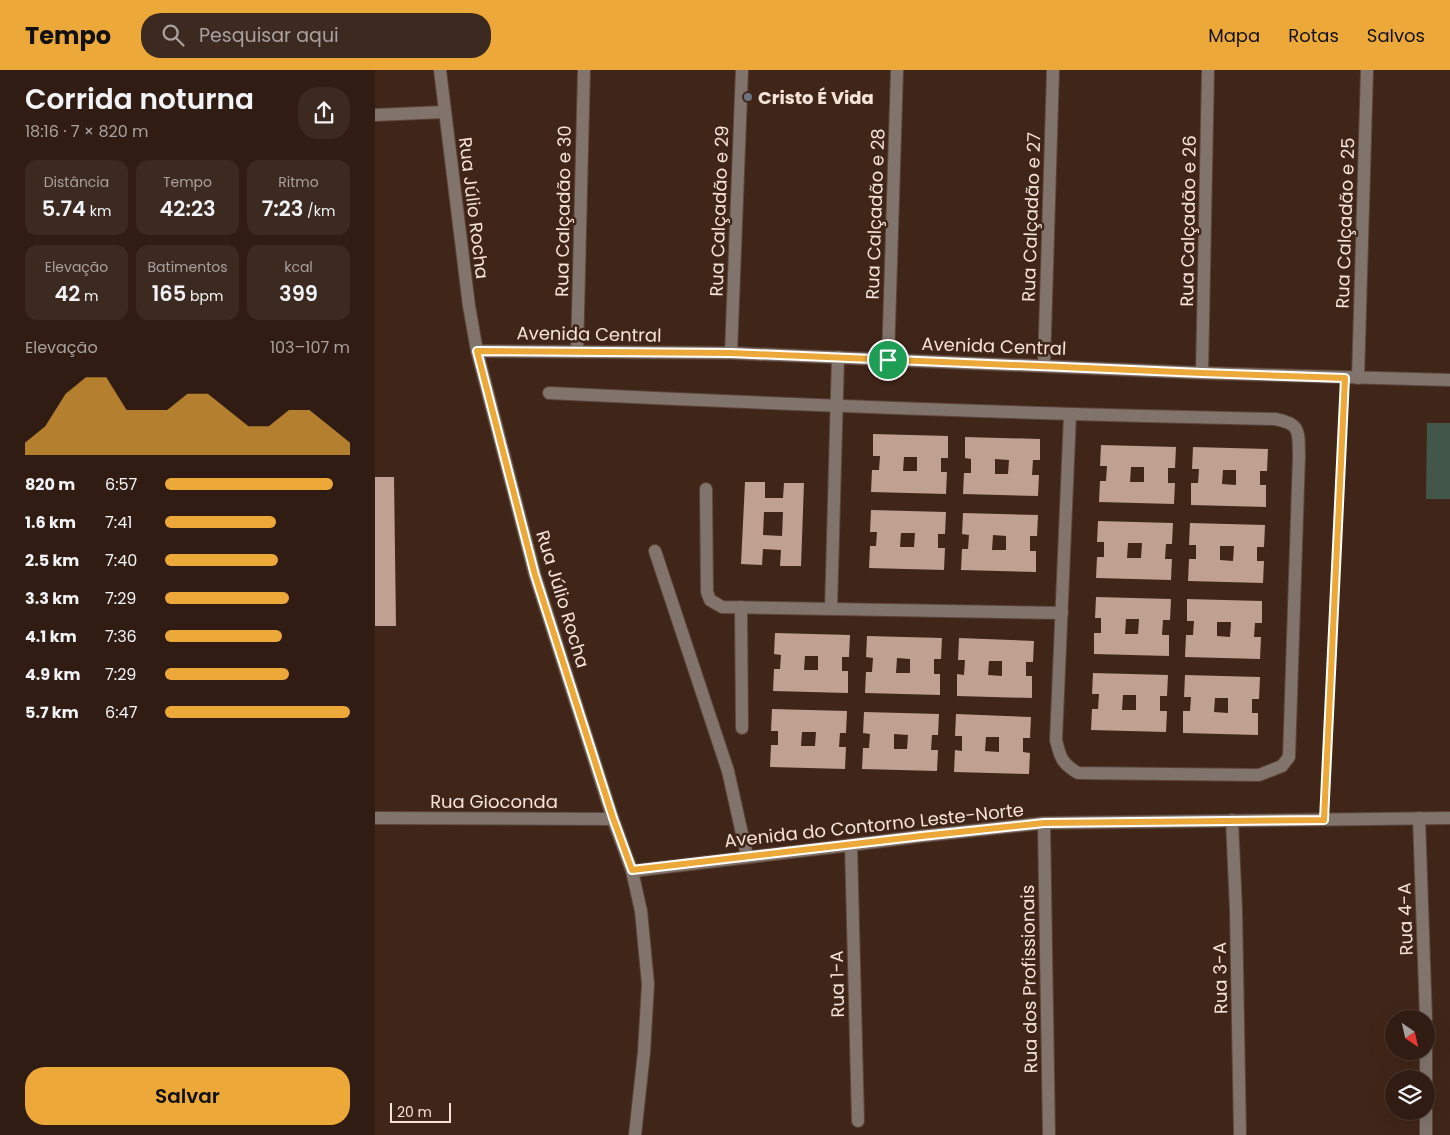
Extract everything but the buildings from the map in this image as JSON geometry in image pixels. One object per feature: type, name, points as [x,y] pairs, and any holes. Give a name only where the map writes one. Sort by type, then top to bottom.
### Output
[{"type":"street","name":"Rua Júlio Rocha","points":[[440,70],[469,306],[477,351],[535,575],[613,818],[632,870],[641,911],[648,984],[644,1052],[635,1135]]},
{"type":"street","name":"Rua Calçadão e 30","points":[[577,352],[584,70]]},
{"type":"street","name":"Rua Calçadão e 29","points":[[731,353],[741,70]]},
{"type":"street","name":"Rua Calçadão e 28","points":[[888,360],[897,70]]},
{"type":"street","name":"Rua Calçadão e 27","points":[[1045,366],[1053,70]]},
{"type":"street","name":"Rua Calçadão e 26","points":[[1202,373],[1208,70]]},
{"type":"street","name":"Rua Calçadão e 25","points":[[1358,378],[1367,70]]},
{"type":"street","points":[[375,115],[445,112]]},
{"type":"street","name":"Avenida Central","points":[[477,351],[731,353],[1202,373],[1450,380]]},
{"type":"street","points":[[831,609],[838,357]]},
{"type":"street","points":[[549,393],[837,407],[1070,415],[1275,419],[1291,422],[1297,429],[1299,456],[1289,757],[1282,766],[1259,775],[1078,774],[1065,765],[1056,740],[1070,415]]},
{"type":"street","points":[[706,489],[707,592],[710,600],[722,607],[1062,612]]},
{"type":"street","points":[[655,551],[728,771],[747,856]]},
{"type":"street","points":[[741,607],[742,728]]},
{"type":"street","name":"Rua Gioconda","points":[[375,818],[613,818]]},
{"type":"street","name":"Rua 4-A","points":[[1419,818],[1426,1010]]},
{"type":"street","name":"Avenida do Contorno Leste-Norte","points":[[632,870],[1044,823],[1450,818]]},
{"type":"street","name":"Rua 3-A","points":[[1232,820],[1236,910],[1240,1135]]},
{"type":"street","name":"Rua dos Profissionais","points":[[1044,823],[1049,1135]]},
{"type":"street","name":"Rua 1-A","points":[[851,845],[858,1121]]},
{"type":"street","points":[[1426,1120],[1426,1135]]},
{"type":"path","points":[[1324,820],[1345,378]]},
{"type":"green space","points":[[1427,423],[1450,423],[1450,499],[1426,499]]},
{"type":"place","name":"Cristo É Vida","points":[[748,97]]},
{"type":"route","points":[[477,351],[731,353],[888,360],[1345,378],[1324,820],[1044,823],[632,870],[613,818],[535,575],[477,351]]}]
